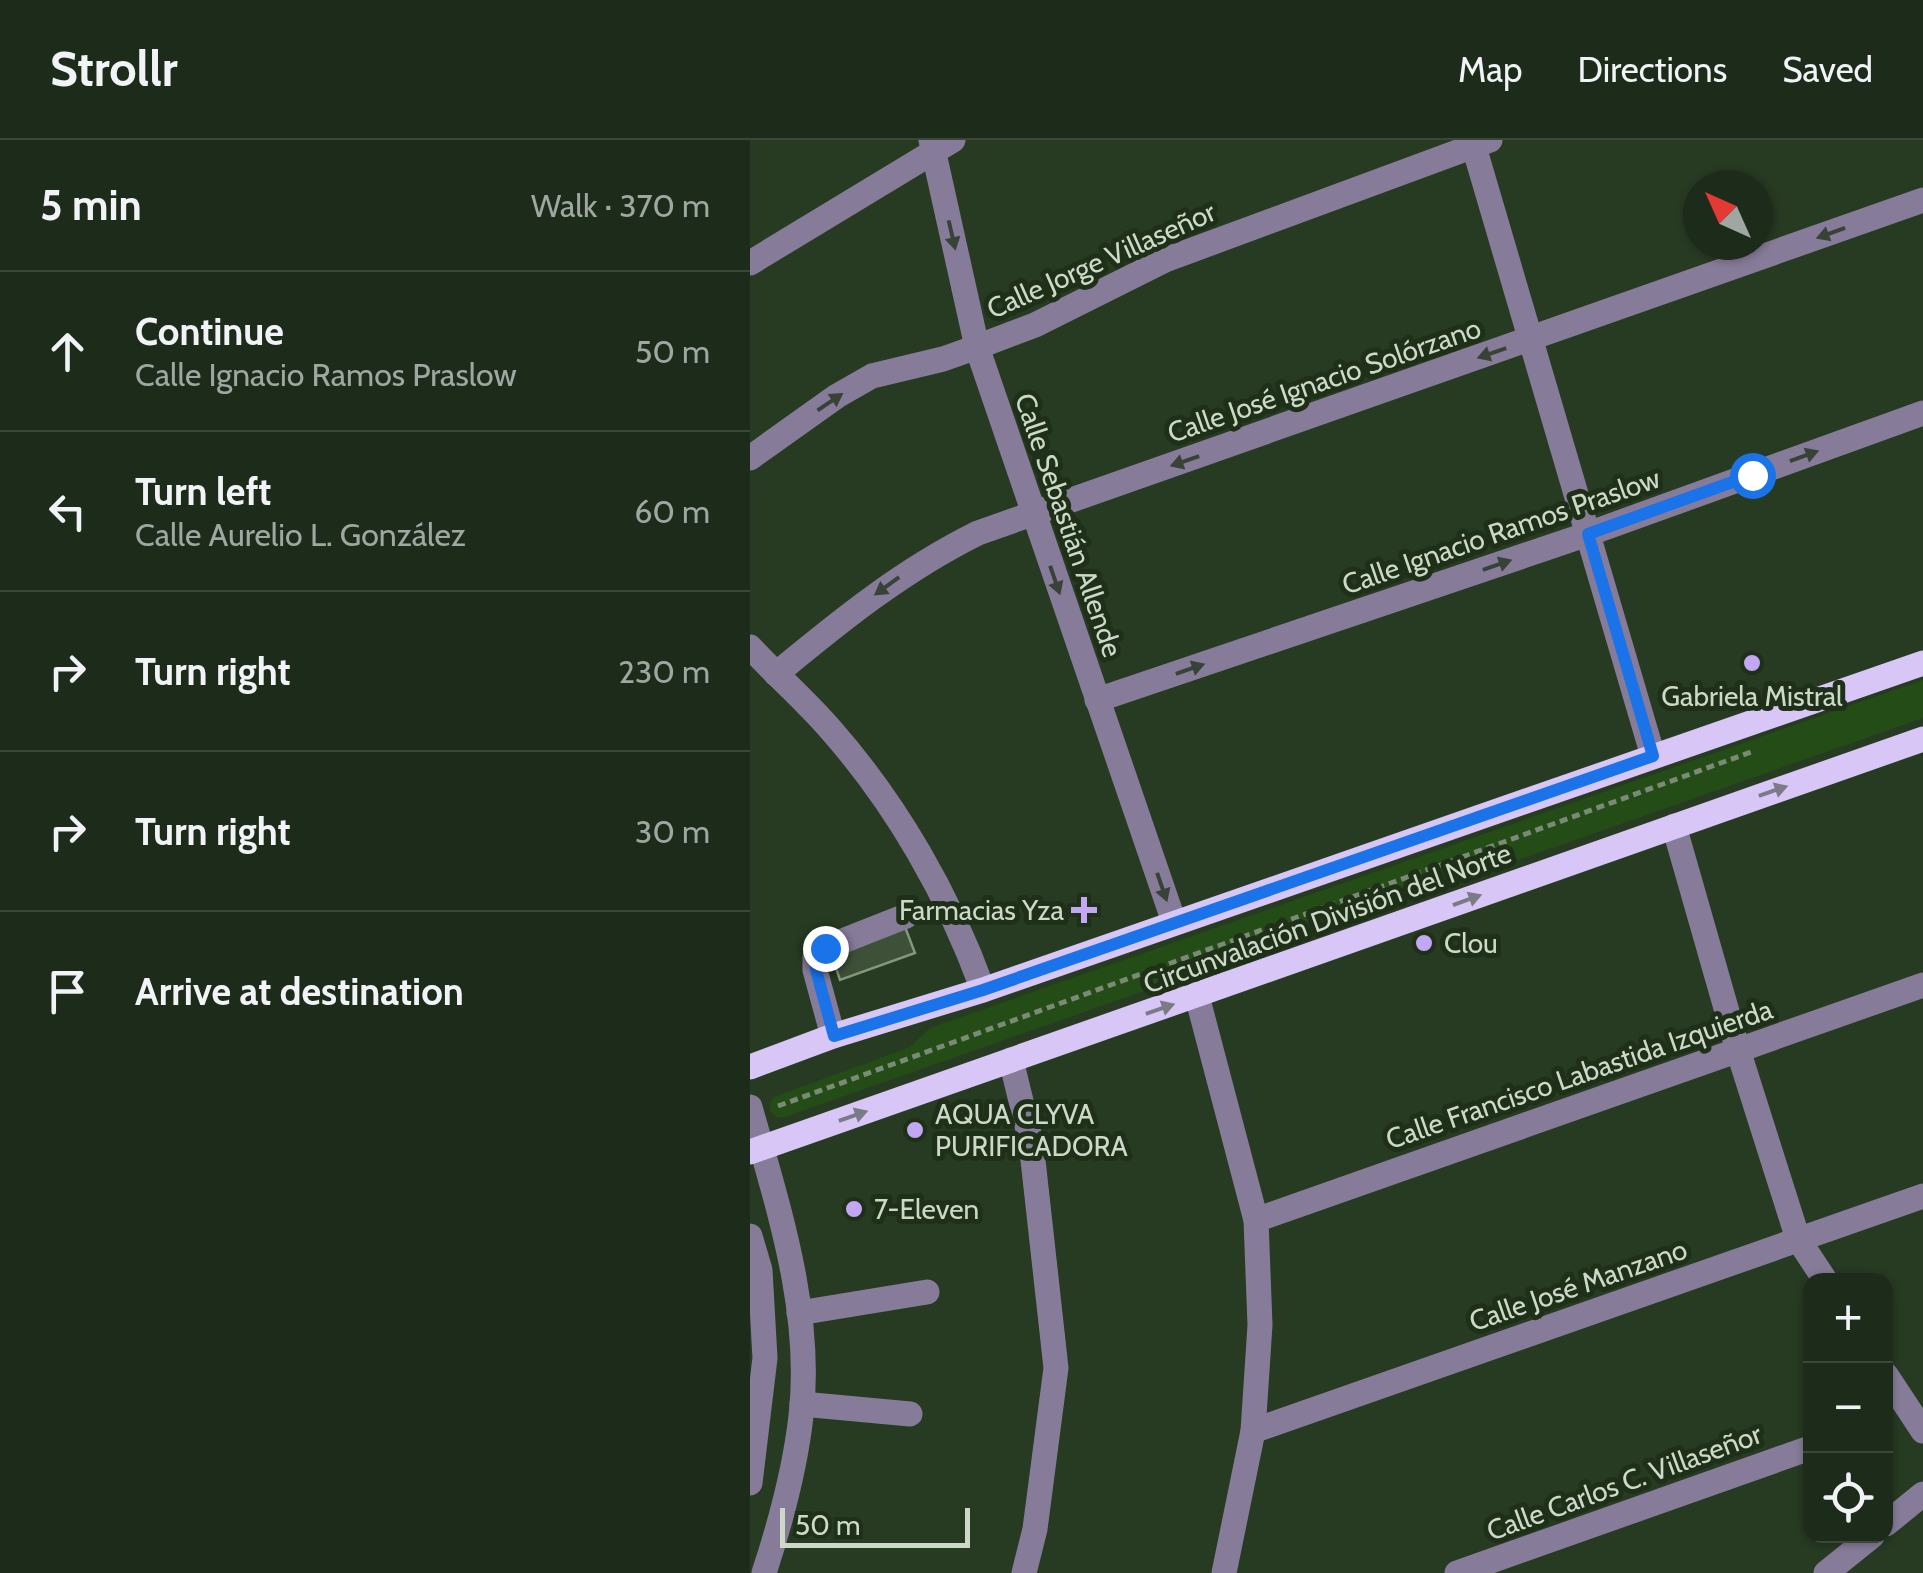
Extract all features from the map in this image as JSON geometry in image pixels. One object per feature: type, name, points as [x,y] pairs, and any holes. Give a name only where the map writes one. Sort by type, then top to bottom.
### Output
[{"type":"main road","name":"Circunvalación División del Norte","points":[[750,1066],[983,990],[1923,663]]},
{"type":"main road","name":"Circunvalación División del Norte","points":[[756,1150],[1923,739]]},
{"type":"street","points":[[1479,142],[1531,340],[1653,756]]},
{"type":"street","name":"Calle Jorge Villaseñor","points":[[750,458],[872,376],[944,360],[978,347],[1035,325],[1165,260],[1479,142]]},
{"type":"street","points":[[750,263],[939,143]]},
{"type":"street","name":"Calle Sebastián Allende","points":[[939,143],[978,347],[1174,922]]},
{"type":"street","name":"Calle José Ignacio Solórzano","points":[[776,674],[852,612],[932,555],[978,533],[1923,200]]},
{"type":"street","name":"Calle Ignacio Ramos Praslow","points":[[1097,700],[1588,534],[1923,413]]},
{"type":"street","points":[[750,646],[832,731],[884,800],[950,906],[983,990]]},
{"type":"street","points":[[1674,826],[1738,1050],[1798,1239],[1820,1273]]},
{"type":"street","points":[[834,1036],[815,957],[825,948],[906,916]]},
{"type":"street","name":"Calle Francisco Labastida Izquierda","points":[[1256,1220],[1923,985]]},
{"type":"street","points":[[1197,996],[1256,1220],[1260,1325],[1254,1431],[1224,1573]]},
{"type":"street","points":[[1011,1060],[1031,1142],[1056,1368],[1035,1529],[1024,1573]]},
{"type":"street","points":[[750,1107],[756,1150],[791,1257],[800,1313],[802,1404],[788,1498],[764,1573]]},
{"type":"street","name":"Calle José Manzano","points":[[1254,1431],[1923,1196]]},
{"type":"street","points":[[750,1236],[765,1358],[750,1483]]},
{"type":"street","points":[[754,1263],[791,1257]]},
{"type":"street","points":[[800,1313],[927,1292]]},
{"type":"street","points":[[1893,1388],[1910,1418]]},
{"type":"street","points":[[802,1404],[910,1414]]},
{"type":"street","name":"Calle Carlos C. Villaseñor","points":[[1457,1573],[1803,1450]]},
{"type":"street","points":[[1893,1518],[1923,1494]]},
{"type":"street","points":[[1826,1573],[1863,1543]]},
{"type":"path","points":[[778,1106],[1755,751]]},
{"type":"green space","points":[[1923,680],[1923,718],[785,1117],[778,1118],[770,1111],[774,1097],[910,1047],[930,1028]]},
{"type":"building","points":[[905,927],[915,953],[840,980],[831,953]]},
{"type":"place","name":"Gabriela Mistral","points":[[1752,663]]},
{"type":"place","name":"Farmacias Yza","points":[[1084,910]]},
{"type":"place","name":"Clou","points":[[1424,943]]},
{"type":"place","name":"AQUA CLYVA PURIFICADORA","points":[[915,1130]]},
{"type":"place","name":"7-Eleven","points":[[854,1209]]},
{"type":"route","points":[[825,948],[815,957],[816,970],[834,1036],[983,990],[1653,756],[1588,534],[1752,475]]}]
